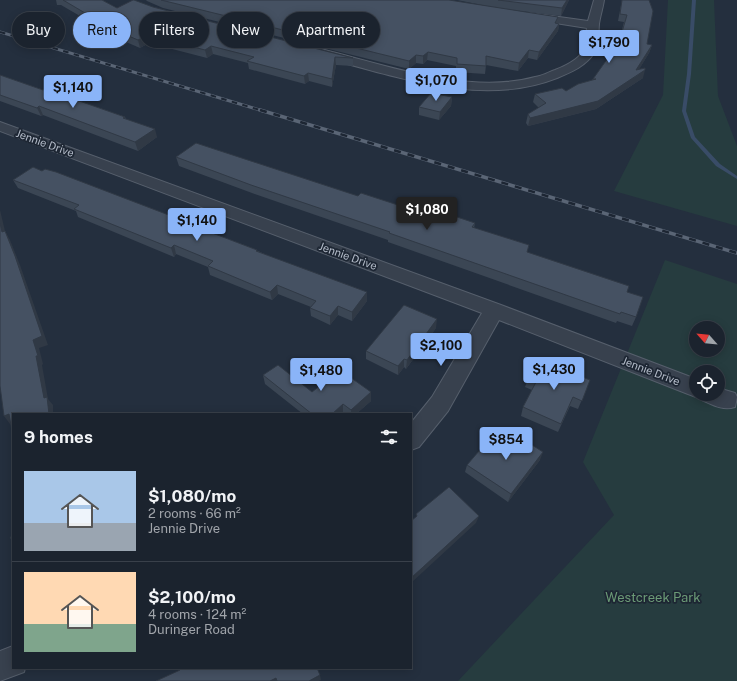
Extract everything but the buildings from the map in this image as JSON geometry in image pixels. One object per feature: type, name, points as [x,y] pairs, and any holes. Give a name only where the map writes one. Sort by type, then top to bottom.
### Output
[{"type":"street","points":[[314,51],[433,80],[471,86],[508,86],[537,82],[552,77],[574,65],[582,59],[591,48],[593,25],[599,0]]},
{"type":"street","points":[[518,15],[593,25]]},
{"type":"street","name":"Jennie Drive","points":[[0,126],[494,310],[689,385]]},
{"type":"street","points":[[412,439],[440,404],[494,310]]},
{"type":"street","points":[[0,666],[12,661]]},
{"type":"green space","points":[[668,0],[714,0],[718,96],[737,146],[737,226],[614,191],[663,95]]},
{"type":"green space","name":"Westcreek Park","points":[[665,260],[737,284],[737,681],[458,681],[614,515],[583,462]]},
{"type":"waterway","points":[[694,0],[689,74],[684,111],[693,137],[718,165],[737,178]]},
{"type":"railway","points":[[0,32],[263,111]]},
{"type":"railway","points":[[260,110],[737,253]]}]
